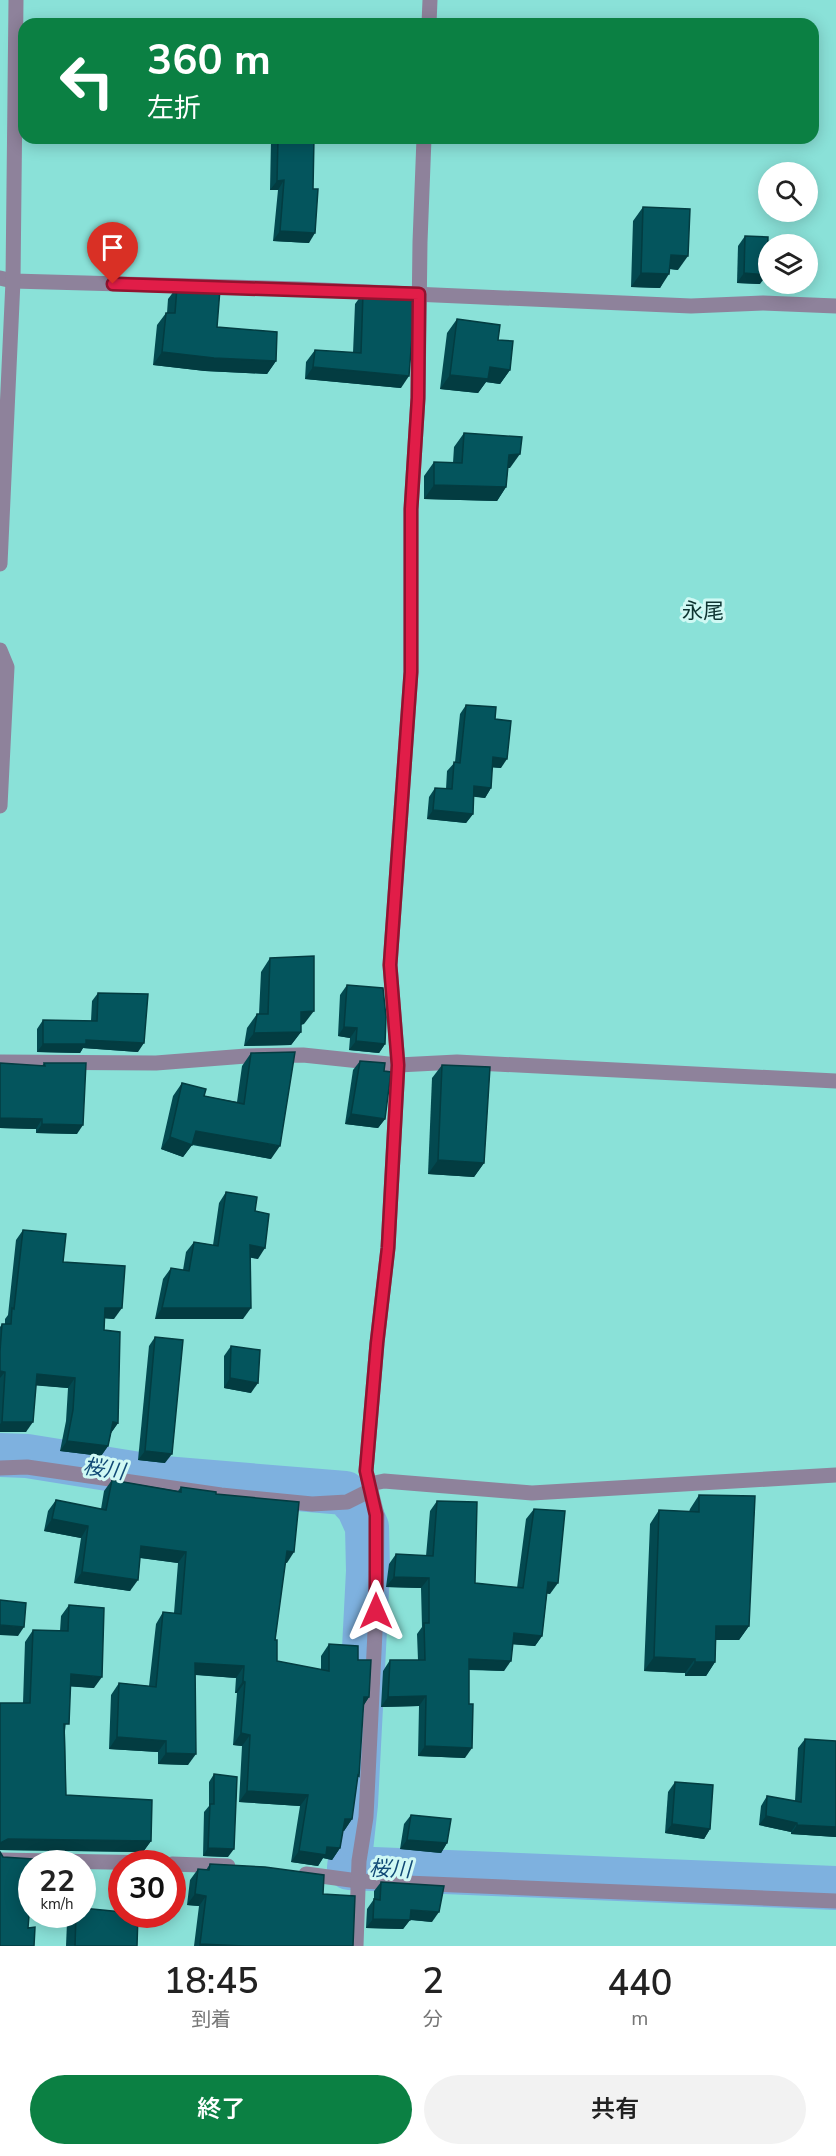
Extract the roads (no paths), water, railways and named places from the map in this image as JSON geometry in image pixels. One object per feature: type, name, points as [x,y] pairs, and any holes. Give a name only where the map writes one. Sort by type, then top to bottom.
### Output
[{"type":"street","points":[[0,564],[16,0]]},
{"type":"street","points":[[429,18],[430,0]]},
{"type":"street","points":[[356,1946],[359,1872],[366,1817],[376,1611],[376,1515],[362,1493],[388,1248],[398,1065],[390,965],[411,672],[411,509],[418,398],[424,144]]},
{"type":"street","points":[[7,279],[692,306],[763,303],[836,306]]},
{"type":"street","points":[[0,650],[7,667],[0,806]]},
{"type":"street","points":[[0,1062],[156,1063],[246,1056],[303,1055],[398,1065],[457,1062],[836,1081]]},
{"type":"street","points":[[0,1468],[27,1467],[221,1495],[312,1504],[362,1493],[384,1481],[532,1492],[836,1475]]},
{"type":"street","points":[[0,1860],[108,1862]]},
{"type":"street","points":[[186,1865],[248,1867]]},
{"type":"street","points":[[292,1872],[359,1872],[836,1901]]},
{"type":"waterway","name":"桜川","points":[[0,1455],[27,1456],[164,1478],[345,1493],[358,1507],[367,1527],[368,1571],[356,1804],[349,1868],[836,1888]]},
{"type":"district","name":"永尾","points":[[703,611]]}]
